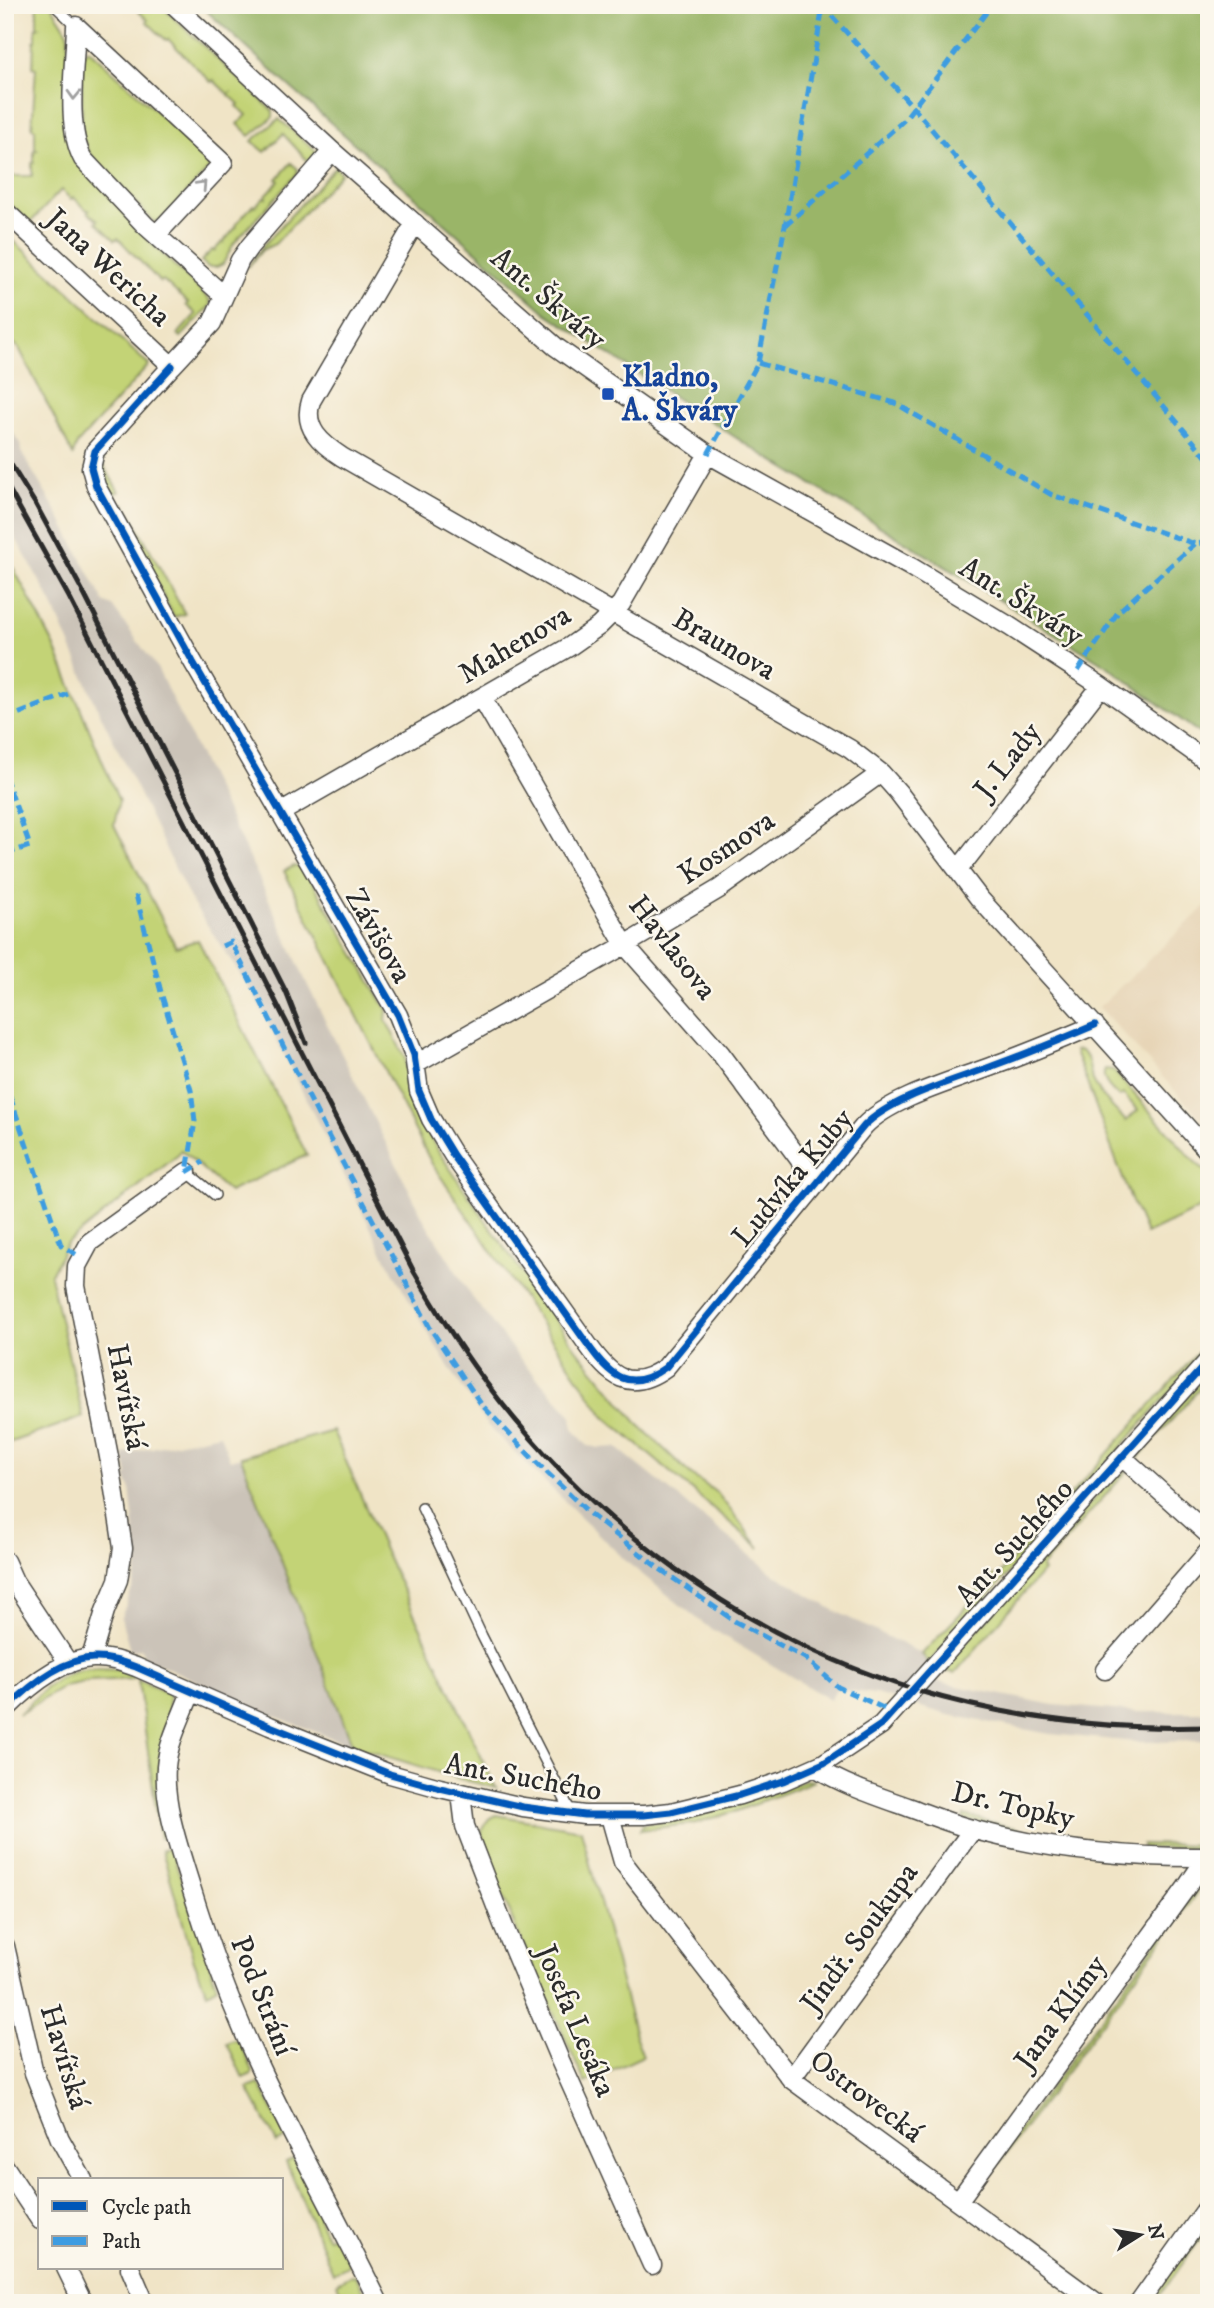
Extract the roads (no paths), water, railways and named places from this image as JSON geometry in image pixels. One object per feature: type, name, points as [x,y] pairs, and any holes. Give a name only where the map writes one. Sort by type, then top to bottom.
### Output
[{"type":"street","name":"Ant. Škváry","points":[[174,5],[332,151],[556,347],[708,454],[922,573],[1009,626],[1209,763]]},
{"type":"street","points":[[76,26],[73,128],[76,146],[83,159],[156,235],[224,296]]},
{"type":"street","points":[[76,26],[223,163],[156,235]]},
{"type":"street","name":"Jana Wericha","points":[[96,485],[91,468],[95,451],[209,326],[240,260],[332,151]]},
{"type":"street","name":"Jana Wericha","points":[[5,211],[172,366]]},
{"type":"street","name":"Braunova","points":[[415,223],[311,401],[308,417],[311,429],[320,441],[342,457],[850,749],[880,773],[911,808],[979,898],[1209,1152]]},
{"type":"street","name":"Mahenova","points":[[280,813],[569,647],[599,626],[621,604],[708,454]]},
{"type":"street","name":"Závišova","points":[[96,485],[193,662],[398,1016],[416,1064],[421,1099],[436,1127],[588,1346],[611,1373],[626,1379],[640,1379]]},
{"type":"street","name":"J. Lady","points":[[958,870],[1101,687]]},
{"type":"street","name":"Havlasova","points":[[482,698],[625,945],[721,1054],[817,1183]]},
{"type":"street","name":"Kosmova","points":[[416,1064],[719,889],[880,773]]},
{"type":"street","name":"Ludvíka Kuby","points":[[640,1379],[655,1374],[671,1363],[864,1126],[884,1110],[1095,1026]]},
{"type":"street","name":"Havířská","points":[[91,1658],[105,1611],[118,1580],[123,1548],[109,1457],[76,1286],[77,1266],[90,1242],[187,1172]]},
{"type":"street","name":"Ant. Suchého","points":[[91,1658],[112,1659],[136,1667],[360,1764],[461,1794],[572,1814],[647,1815],[698,1807],[772,1785],[815,1767],[863,1739],[894,1713],[1209,1360]]},
{"type":"street","points":[[1122,1457],[1209,1535]]},
{"type":"street","points":[[1105,1670],[1209,1551]]},
{"type":"street","points":[[5,1560],[14,1581],[69,1664]]},
{"type":"street","points":[[5,1710],[40,1681],[69,1664],[91,1658]]},
{"type":"street","name":"Pod Strání","points":[[191,1692],[171,1744],[166,1768],[168,1799],[186,1869],[214,1955],[256,2059],[379,2303]]},
{"type":"street","name":"Dr. Topky","points":[[815,1767],[829,1776],[879,1797],[974,1829],[1035,1843],[1085,1851],[1208,1857]]},
{"type":"street","name":"Josefa Lesáka","points":[[461,1794],[465,1826],[500,1916],[559,2058],[652,2265]]},
{"type":"street","name":"Ostrovecká","points":[[610,1816],[623,1862],[791,2079],[1097,2303]]},
{"type":"street","name":"Jindř. Soukupa","points":[[791,2079],[974,1829]]},
{"type":"street","name":"Jana Klímy","points":[[959,2200],[1208,1857]]},
{"type":"street","name":"Havířská","points":[[5,1946],[34,2073],[60,2139],[82,2178]]},
{"type":"street","points":[[5,2167],[38,2217]]},
{"type":"street","points":[[1139,2303],[1209,2205]]},
{"type":"street","points":[[67,2270],[83,2303]]},
{"type":"street","points":[[131,2270],[145,2303]]},
{"type":"lane","points":[[54,5],[76,26]]},
{"type":"lane","points":[[187,1172],[215,1195]]},
{"type":"lane","points":[[422,1508],[482,1636],[572,1814]]},
{"type":"railway","points":[[5,455],[36,505],[82,590],[286,992],[306,1043]]},
{"type":"railway","points":[[5,482],[69,597],[413,1270],[481,1376],[523,1429],[570,1479],[620,1525],[674,1568],[731,1606],[790,1639],[852,1668],[952,1700],[1024,1715],[1135,1727],[1209,1727]]},
{"type":"place","name":"Kladno, A. Škváry","points":[[608,394]]}]
